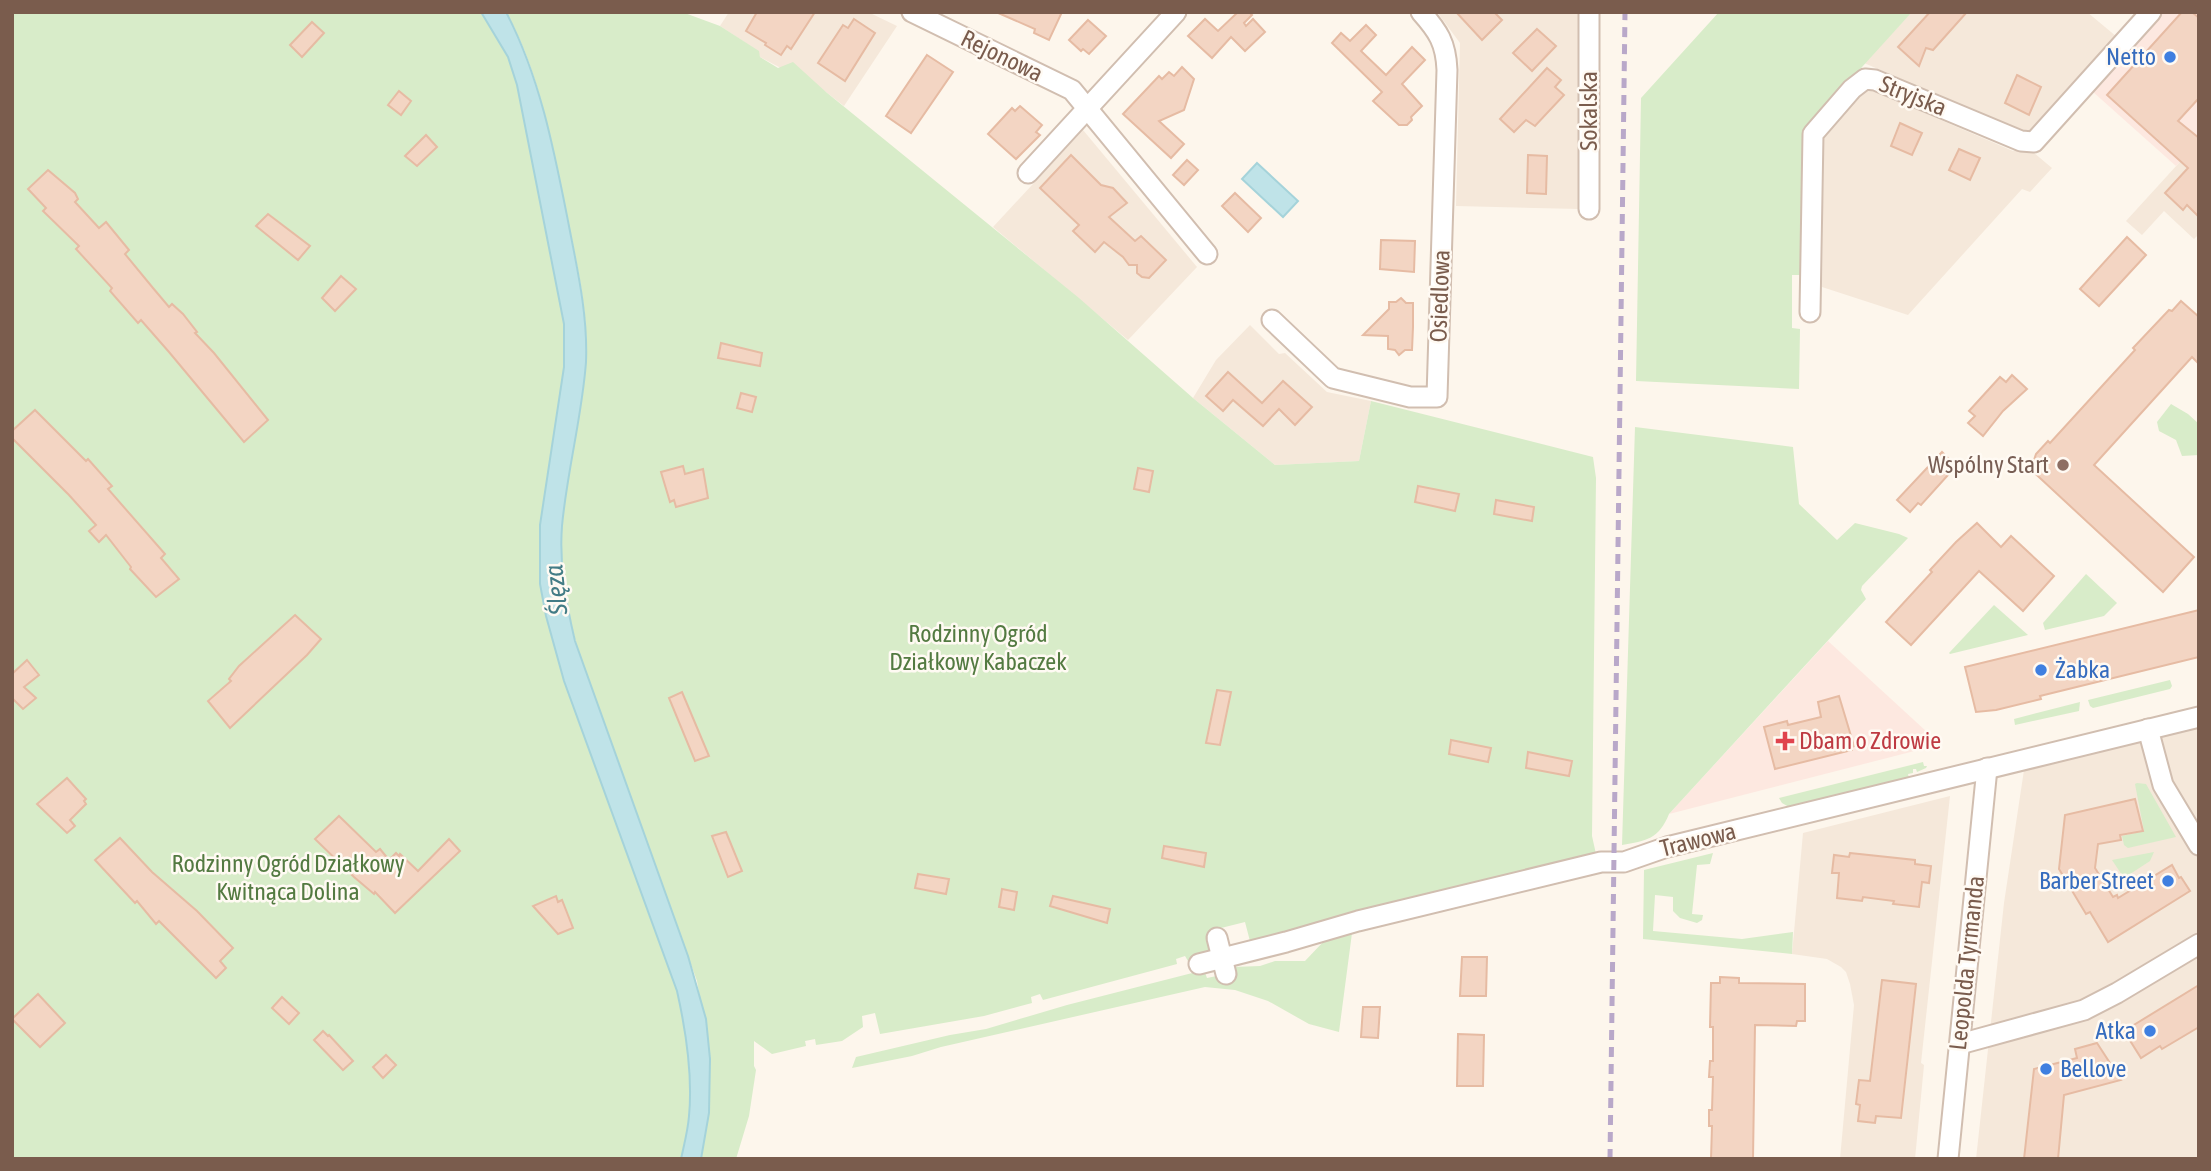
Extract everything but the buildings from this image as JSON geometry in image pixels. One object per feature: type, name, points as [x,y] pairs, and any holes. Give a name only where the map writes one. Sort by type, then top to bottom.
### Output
[{"type":"street","name":"Rejonowa","points":[[912,12],[1072,90],[1086,108]]},
{"type":"street","points":[[1028,173],[1175,12]]},
{"type":"street","name":"Osiedlowa","points":[[1272,320],[1333,378],[1410,397],[1437,397],[1447,70],[1446,49],[1434,26],[1421,12]]},
{"type":"street","name":"Sokalska","points":[[1588,209],[1589,12]]},
{"type":"street","name":"Stryjska","points":[[1810,312],[1813,134],[1853,89],[1865,79],[1875,80],[2021,141],[2034,142],[2151,12]]},
{"type":"street","points":[[1086,108],[1207,254]]},
{"type":"street","name":"Trawowa","points":[[1199,964],[1224,966],[1286,942],[1358,921],[1601,862],[1624,862],[1667,847],[2199,717]]},
{"type":"street","points":[[2148,729],[2163,785],[2199,845]]},
{"type":"street","name":"Leopolda Tyrmanda","points":[[1948,1159],[1987,768]]},
{"type":"street","points":[[1217,938],[1224,966]]},
{"type":"street","points":[[1960,1044],[2084,1010],[2199,944]]},
{"type":"shaded area","points":[[729,12],[868,12],[897,26],[844,106],[826,92],[760,57],[758,51],[720,26]]},
{"type":"shaded area","points":[[1437,12],[1581,12],[1579,209],[1456,206],[1460,43]]},
{"type":"shaded area","points":[[1912,12],[2087,12],[2117,37],[2029,134],[1864,63]]},
{"type":"shaded area","name":"Netto","points":[[2163,12],[2199,12],[2199,141],[2176,166],[2092,91]]},
{"type":"shaded area","points":[[1871,90],[2013,151],[2028,148],[2052,168],[2030,192],[2022,189],[1908,315],[1822,287],[1824,129],[1854,94]]},
{"type":"shaded area","points":[[1083,130],[1197,267],[1128,340],[993,227]]},
{"type":"shaded area","points":[[2199,141],[2199,234],[2194,239],[2164,211],[2142,235],[2126,221]]},
{"type":"shaded area","points":[[1250,325],[1279,354],[1285,353],[1327,392],[1371,401],[1359,461],[1275,465],[1193,398],[1216,360]]},
{"type":"shaded area","points":[[1828,641],[1927,732],[1930,747],[1669,814]]},
{"type":"shaded area","points":[[2199,724],[2199,1159],[1976,1159],[2004,903],[2024,770],[2141,737]]},
{"type":"shaded area","points":[[1950,796],[1921,1063],[1924,1065],[1915,1159],[1840,1159],[1854,1005],[1846,972],[1841,967],[1827,959],[1792,954],[1803,833]]},
{"type":"green space","name":"Rodzinny Ogród Działkowy Kwitnąca Dolina","points":[[12,12],[481,12],[508,57],[517,85],[564,324],[564,367],[540,525],[540,584],[546,617],[564,681],[677,991],[686,1037],[690,1084],[688,1121],[681,1159],[12,1159]]},
{"type":"green space","name":"Rodzinny Ogród Działkowy Kabaczek","points":[[506,12],[682,12],[720,26],[759,51],[760,57],[778,68],[793,62],[826,92],[1079,298],[1193,398],[1275,465],[1359,461],[1371,401],[1593,457],[1596,478],[1592,836],[1596,854],[1251,945],[1245,922],[1209,931],[1214,949],[1208,956],[1188,961],[1185,956],[1176,959],[1177,964],[1043,1000],[1040,994],[1031,997],[1032,1003],[984,1016],[880,1034],[875,1013],[862,1016],[863,1027],[842,1041],[816,1045],[815,1039],[805,1041],[806,1046],[772,1054],[754,1041],[756,1070],[749,1116],[736,1159],[701,1159],[709,1113],[710,1059],[697,981],[585,672],[566,600],[562,526],[584,384],[584,307],[575,252],[544,111],[528,60]]},
{"type":"green space","points":[[1719,12],[1912,12],[1803,132],[1801,275],[1792,275],[1792,328],[1800,329],[1799,389],[1636,381],[1641,98]]},
{"type":"green space","points":[[2171,404],[2199,424],[2199,455],[2182,456],[2176,440],[2159,431],[2157,422]]},
{"type":"green space","points":[[1635,427],[1793,447],[1799,504],[1837,540],[1855,523],[1908,538],[1862,586],[1861,590],[1866,599],[1669,814],[1661,829],[1645,840],[1622,845]]},
{"type":"green space","points":[[2086,574],[2117,603],[2104,616],[2045,630],[2043,623]]},
{"type":"green space","points":[[1994,605],[2028,635],[1950,654],[1949,653]]},
{"type":"green space","points":[[2170,680],[2170,689],[2093,708],[2088,700]]},
{"type":"green space","points":[[2080,702],[2079,711],[2015,725],[2014,719]]},
{"type":"green space","points":[[1923,762],[1926,768],[1917,772],[1913,769],[1913,773],[1908,774],[1909,778],[1789,807],[1779,798]]},
{"type":"green space","points":[[2135,784],[2146,784],[2176,837],[2128,848],[2124,845],[2122,836],[2144,831]]},
{"type":"green space","points":[[2154,852],[2150,861],[2124,878],[2112,860]]},
{"type":"green space","points":[[1713,853],[1710,864],[1697,865],[1692,914],[1703,915],[1702,920],[1697,923],[1680,918],[1673,911],[1673,897],[1655,895],[1653,931],[1742,939],[1793,932],[1792,954],[1643,939],[1644,870]]},
{"type":"green space","points":[[1352,933],[1339,1032],[1309,1024],[1268,1001],[1235,990],[1205,987],[852,1068],[856,1057],[986,1029],[1204,970],[1207,978],[1231,973],[1233,967],[1260,966],[1275,961],[1305,961],[1324,941]]},
{"type":"water","name":"Ślęza","points":[[481,12],[506,12],[528,62],[551,141],[575,256],[584,309],[586,362],[562,526],[564,584],[575,641],[688,956],[706,1019],[710,1059],[709,1113],[701,1159],[681,1159],[688,1121],[690,1084],[686,1037],[677,991],[564,681],[546,616],[540,584],[540,525],[564,367],[564,324],[517,85],[508,57]]},
{"type":"water","points":[[1257,163],[1298,201],[1283,217],[1242,179]]},
{"type":"railway","points":[[1610,1159],[1625,12]]},
{"type":"place","name":"Netto","points":[[2170,57]]},
{"type":"place","name":"Wspólny Start","points":[[2063,465]]},
{"type":"place","name":"Żabka","points":[[2041,670]]},
{"type":"place","name":"Dbam o Zdrowie","points":[[1785,741]]},
{"type":"place","name":"Barber Street","points":[[2168,881]]},
{"type":"place","name":"Atka","points":[[2150,1031]]},
{"type":"place","name":"Bellove","points":[[2046,1069]]}]
